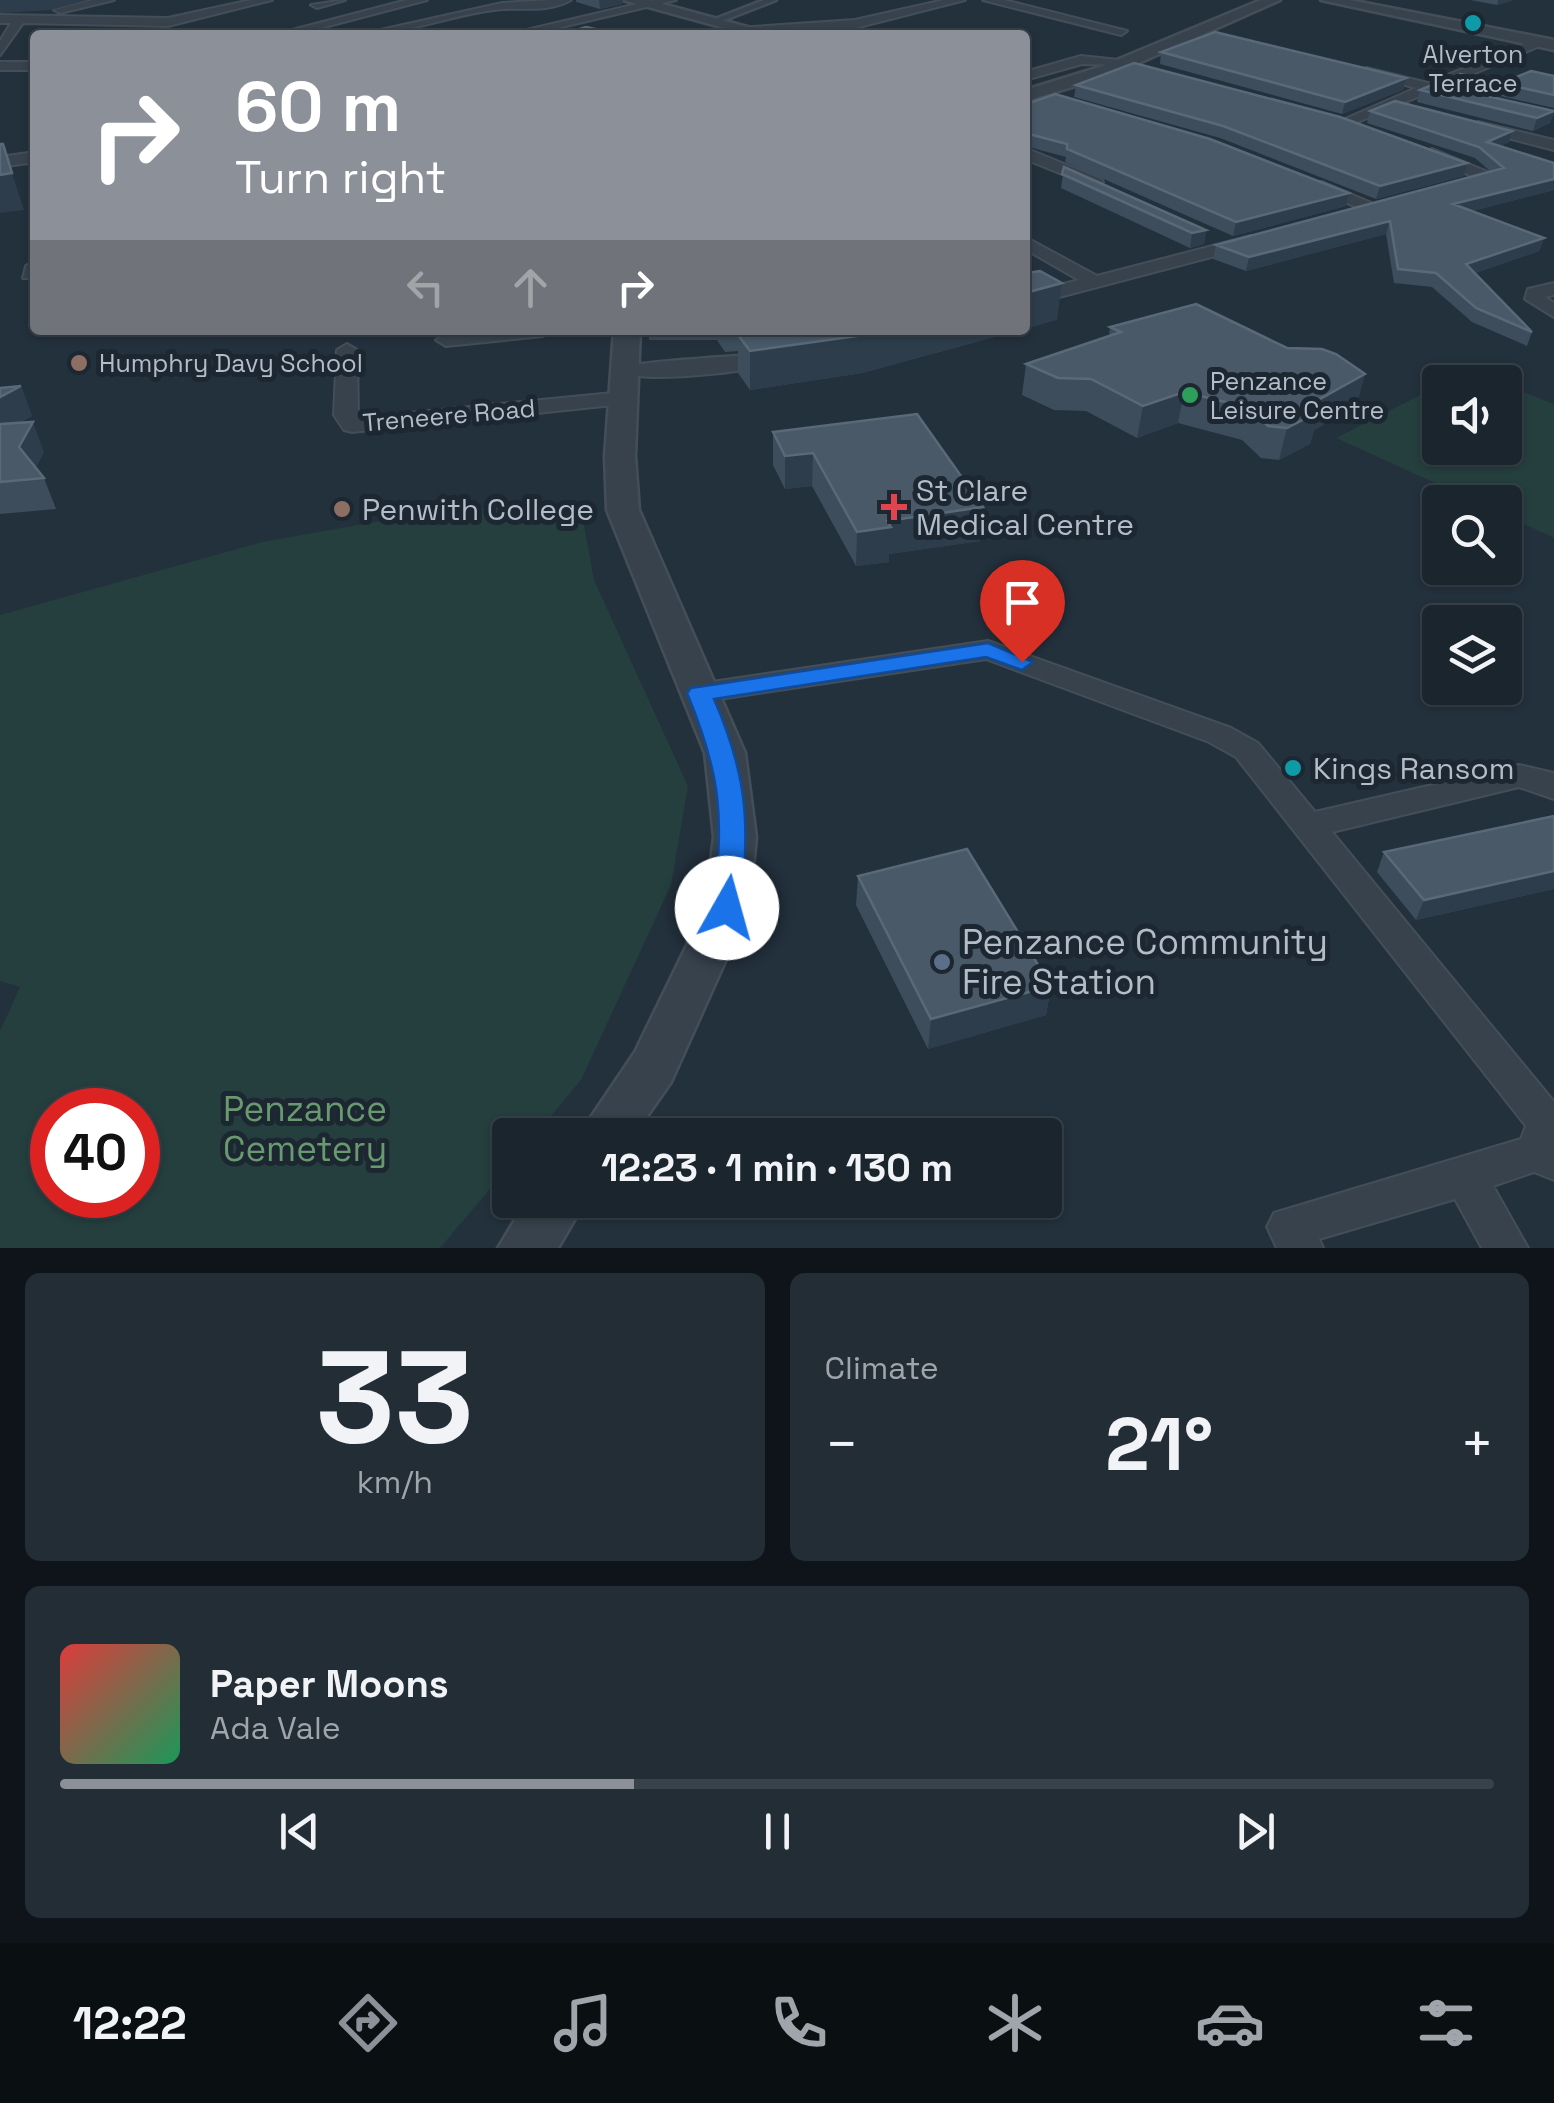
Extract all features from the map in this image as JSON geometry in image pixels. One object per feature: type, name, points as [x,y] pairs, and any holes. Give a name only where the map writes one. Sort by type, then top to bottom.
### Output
[{"type":"street","points":[[0,18],[108,0]]},
{"type":"street","points":[[0,18],[168,22],[266,0]]},
{"type":"street","points":[[317,5],[339,0]]},
{"type":"street","points":[[299,30],[421,0]]},
{"type":"street","points":[[388,30],[502,6],[534,7],[565,0]]},
{"type":"street","points":[[630,0],[714,21],[731,30]]},
{"type":"street","points":[[534,30],[670,0]]},
{"type":"street","points":[[714,21],[772,0]]},
{"type":"street","points":[[749,30],[855,24],[959,0]]},
{"type":"street","points":[[988,0],[1122,31]]},
{"type":"street","points":[[1032,95],[1201,32],[1273,0]]},
{"type":"street","points":[[1328,0],[1546,43]]},
{"type":"street","points":[[737,30],[759,5]]},
{"type":"street","points":[[66,10],[209,14]]},
{"type":"street","points":[[0,51],[19,20]]},
{"type":"street","points":[[90,30],[95,22]]},
{"type":"street","points":[[769,27],[775,30]]},
{"type":"street","points":[[1201,32],[1234,39]]},
{"type":"street","points":[[1374,134],[1336,121],[1392,104],[1546,43]]},
{"type":"street","points":[[1030,75],[1080,60],[1120,62],[1154,72]]},
{"type":"street","points":[[0,66],[30,66]]},
{"type":"street","points":[[1354,67],[1465,96]]},
{"type":"street","points":[[1032,95],[1070,101]]},
{"type":"street","points":[[1392,104],[1411,109]]},
{"type":"street","points":[[1469,124],[1554,145]]},
{"type":"street","points":[[1421,150],[1468,166],[1489,178],[1467,185]]},
{"type":"street","points":[[1030,155],[1117,192]]},
{"type":"street","points":[[0,162],[30,157]]},
{"type":"street","points":[[1301,179],[1384,206],[1344,216]]},
{"type":"street","points":[[1198,230],[1232,246]]},
{"type":"street","points":[[1030,299],[1270,236]]},
{"type":"street","points":[[1030,245],[1095,282]]},
{"type":"street","points":[[1554,288],[1534,294],[1535,299],[1554,311]]},
{"type":"street","points":[[446,340],[494,335]]},
{"type":"street","name":"Treneere Road","points":[[348,350],[345,415],[352,425],[625,366]]},
{"type":"street","points":[[617,1118],[653,1067],[727,908],[736,836],[725,753],[623,510],[625,366],[689,369],[805,354]]},
{"type":"street","points":[[700,693],[988,650],[1220,735],[1247,750],[1312,825],[1548,1124],[1546,1156],[1289,1226],[1301,1248]]},
{"type":"street","points":[[1312,825],[1519,776],[1542,780],[1554,788]]},
{"type":"street","points":[[1465,1178],[1506,1248]]},
{"type":"street","points":[[526,1248],[547,1218]]},
{"type":"green space","points":[[1522,392],[1554,404],[1554,538],[1522,523],[1522,485],[1440,485],[1336,438],[1422,394],[1422,465],[1522,465]]},
{"type":"green space","name":"Penzance Cemetery","points":[[580,503],[594,580],[688,786],[671,885],[581,1080],[549,1118],[492,1118],[492,1186],[440,1248],[0,1248],[0,1031],[20,987],[0,981],[0,615],[262,542],[443,510]]},
{"type":"building","points":[[1215,32],[1406,78],[1345,102],[1161,52]]},
{"type":"building","points":[[1134,63],[1340,117],[1467,163],[1380,186],[1223,126],[1076,85]]},
{"type":"building","points":[[1531,71],[1554,76],[1554,95],[1459,74],[1504,82]]},
{"type":"building","points":[[1434,84],[1554,111],[1537,118],[1420,90]]},
{"type":"building","points":[[1055,94],[1210,139],[1349,193],[1236,222],[1067,149],[1067,144],[1030,134],[1030,103]]},
{"type":"building","points":[[1395,101],[1512,131],[1487,142],[1554,163],[1554,179],[1453,204],[1544,238],[1466,264],[1532,332],[1476,308],[1436,273],[1398,269],[1390,221],[1249,257],[1216,245],[1504,168],[1479,147],[1370,111]]},
{"type":"building","points":[[3,144],[12,173],[0,175]]},
{"type":"building","points":[[1064,167],[1206,230],[1192,233],[1062,174]]},
{"type":"building","points":[[1040,271],[1062,283],[1030,292],[1030,273]]},
{"type":"building","points":[[1196,304],[1287,348],[1322,349],[1336,354],[1365,374],[1304,408],[1318,412],[1287,428],[1268,426],[1250,408],[1184,392],[1143,406],[1091,379],[1058,378],[1026,364],[1121,332],[1110,327]]},
{"type":"building","points":[[738,335],[864,335],[750,351]]},
{"type":"building","points":[[21,386],[0,397],[0,388]]},
{"type":"building","points":[[917,414],[983,507],[887,521],[891,527],[857,532],[813,453],[785,456],[773,432]]},
{"type":"building","points":[[33,422],[19,447],[44,478],[0,482],[0,424]]},
{"type":"building","points":[[1554,816],[1554,871],[1424,900],[1384,852]]},
{"type":"building","name":"Penzance Community Fire Station","points":[[967,849],[1051,986],[931,1019],[858,876]]},
{"type":"place","name":"Alverton Terrace","points":[[1473,23]]},
{"type":"place","name":"Humphry Davy School","points":[[79,363]]},
{"type":"place","name":"Penzance Leisure Centre","points":[[1190,395]]},
{"type":"place","name":"St Clare Medical Centre","points":[[894,507]]},
{"type":"place","name":"Penwith College","points":[[342,509]]},
{"type":"place","name":"Kings Ransom","points":[[1293,768]]},
{"type":"place","name":"Penzance Community Fire Station","points":[[942,962]]},
{"type":"route","points":[[727,908],[736,836],[725,753],[700,693],[988,650],[1022,662]]}]
